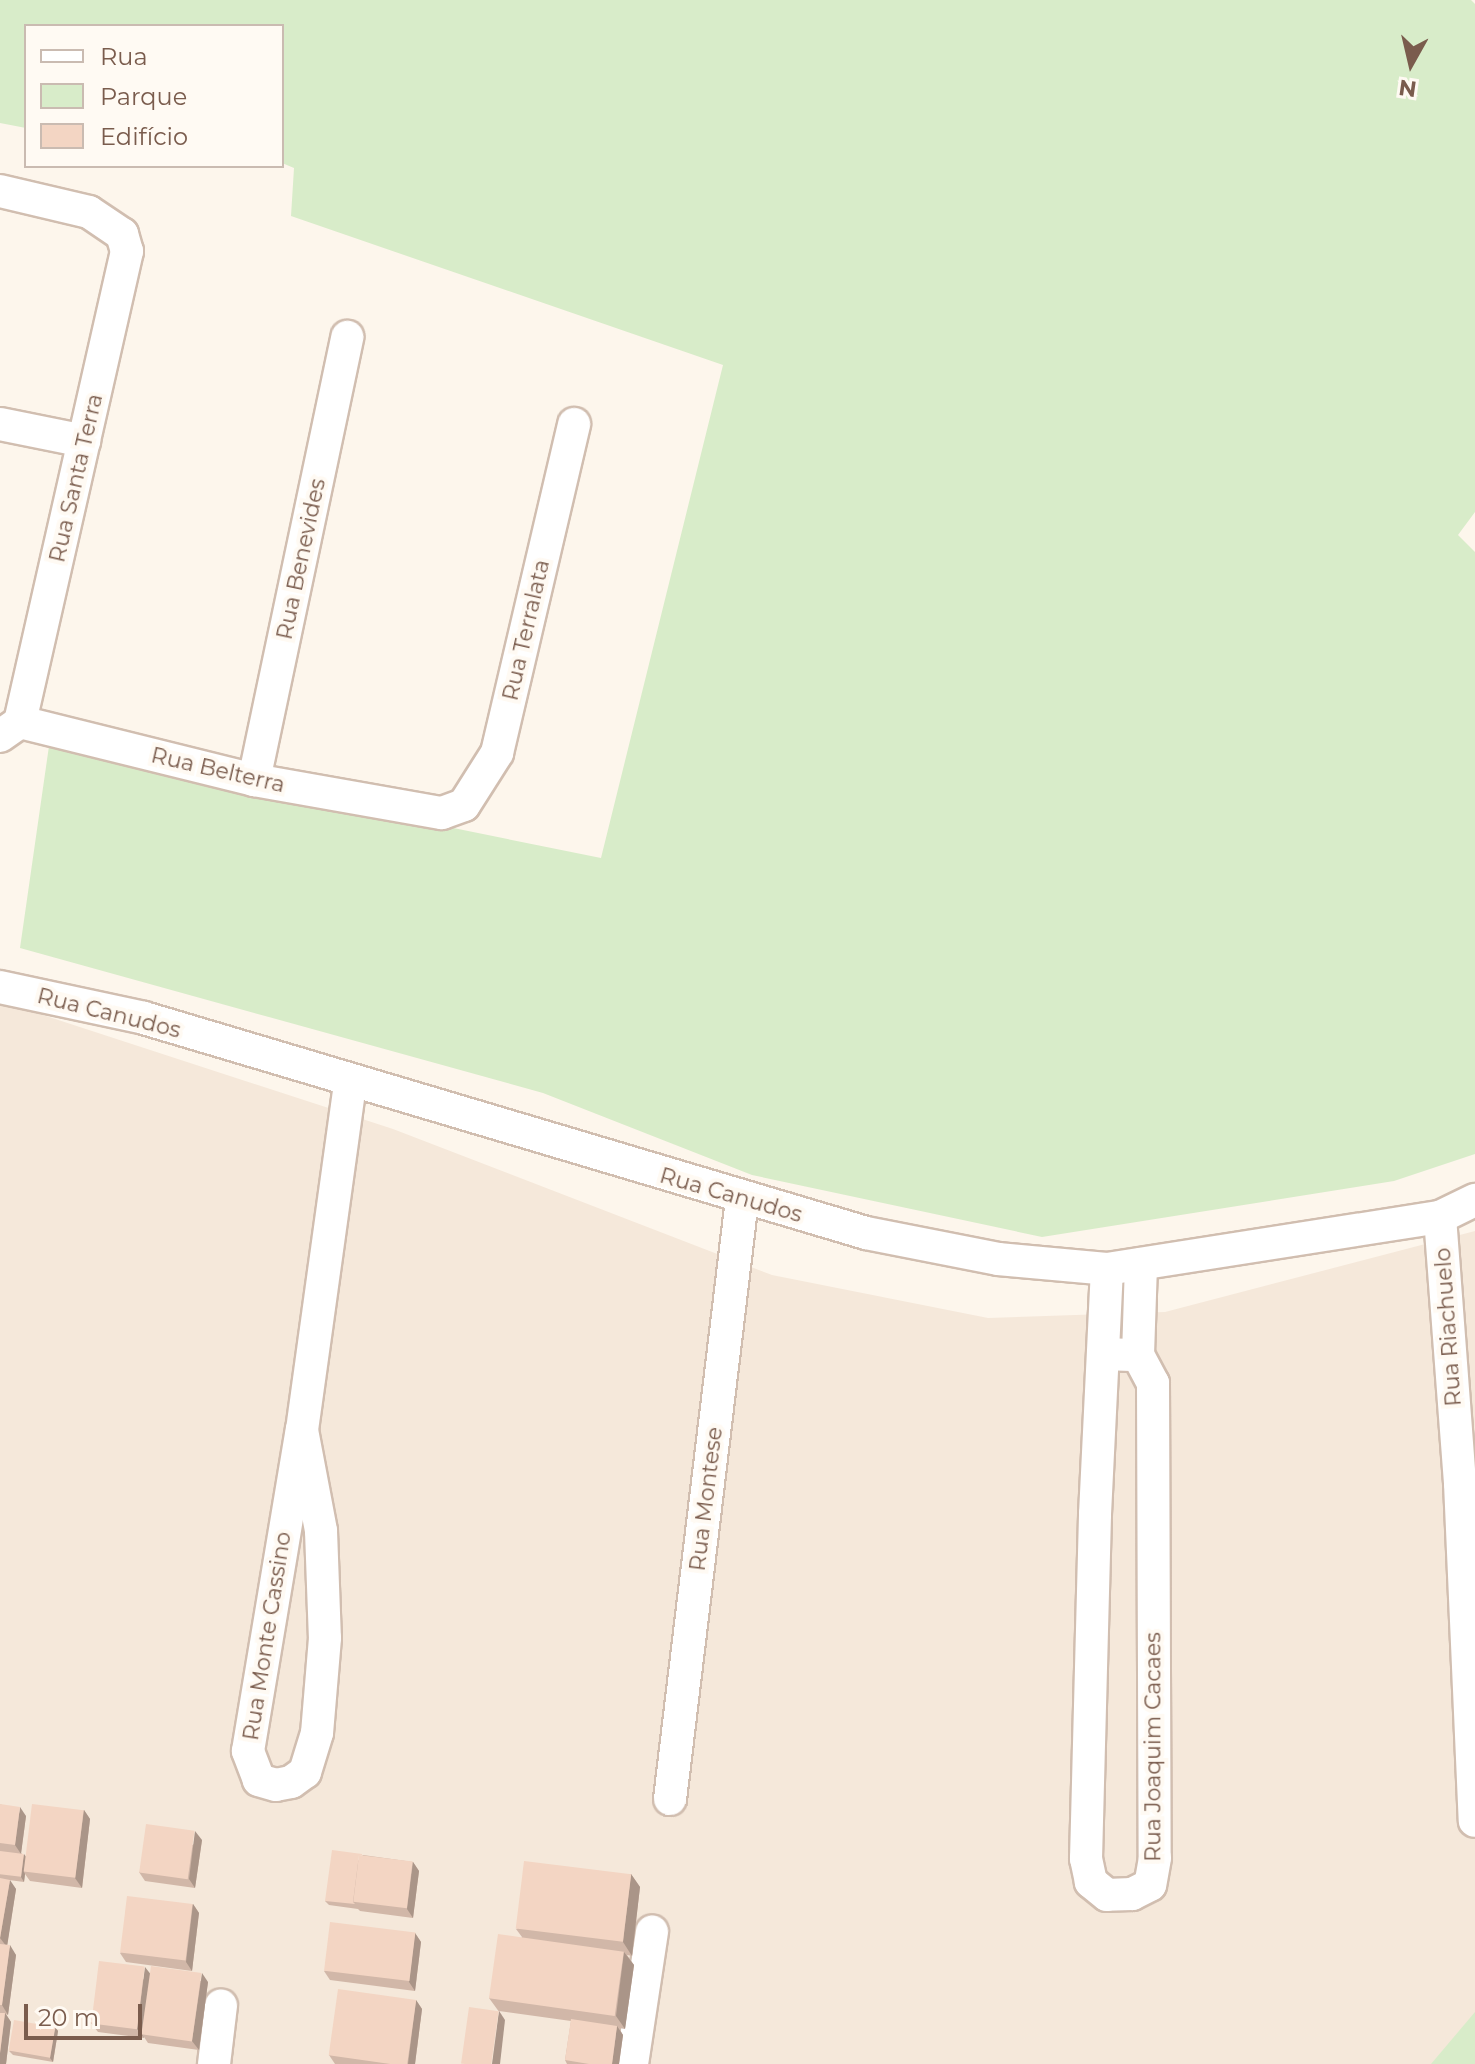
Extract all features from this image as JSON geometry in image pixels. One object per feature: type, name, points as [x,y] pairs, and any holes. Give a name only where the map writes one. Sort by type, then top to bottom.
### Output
[{"type":"street","name":"Rua Santa Terra","points":[[0,191],[89,212],[122,234],[128,264],[6,735]]},
{"type":"street","name":"Rua Benevides","points":[[254,780],[347,337]]},
{"type":"street","points":[[0,424],[84,441]]},
{"type":"street","name":"Rua Terralata","points":[[442,813],[464,805],[497,753],[574,424]]},
{"type":"street","name":"Rua Belterra","points":[[6,735],[442,813]]},
{"type":"street","name":"Rua Canudos","points":[[0,987],[144,1018],[742,1200],[866,1233],[998,1259],[1107,1269],[1440,1217],[1475,1200]]},
{"type":"street","name":"Rua Monte Cassino","points":[[302,1430],[321,1531],[325,1638],[317,1733],[305,1772],[291,1782],[276,1785],[259,1780],[248,1751],[302,1430],[350,1083]]},
{"type":"street","name":"Rua Montese","points":[[670,1799],[742,1200]]},
{"type":"street","name":"Rua Riachuelo","points":[[1440,1217],[1460,1483],[1475,1821]]},
{"type":"street","name":"Rua Joaquim Cacaes","points":[[1107,1269],[1084,1809],[1091,1882],[1107,1895],[1132,1894],[1150,1885],[1155,1858],[1153,1383],[1138,1355],[1141,1264]]},
{"type":"street","points":[[1104,1354],[1138,1355]]},
{"type":"street","points":[[632,2064],[652,1932]]},
{"type":"street","points":[[214,2064],[221,2005]]},
{"type":"shaded area","points":[[0,1001],[393,1129],[772,1275],[988,1318],[1165,1312],[1475,1231],[1475,2064],[0,2064]]},
{"type":"green space","points":[[0,0],[1471,0],[1475,4],[1475,512],[1458,535],[1475,552],[1475,1154],[1394,1181],[1042,1237],[752,1175],[543,1093],[20,948],[49,746],[601,858],[723,365],[291,216],[294,168],[284,164],[284,24],[24,24],[24,128],[0,123]]},
{"type":"green space","points":[[1475,2012],[1475,2064],[1431,2064]]},
{"type":"building","points":[[0,1804],[20,1807],[15,1845],[0,1843]]},
{"type":"building","points":[[32,1804],[84,1810],[75,1878],[24,1871]]},
{"type":"building","points":[[146,1824],[195,1831],[188,1879],[139,1873]]},
{"type":"building","points":[[332,1850],[362,1854],[359,1855],[355,1904],[325,1901]]},
{"type":"building","points":[[0,1851],[24,1854],[21,1877],[0,1874]]},
{"type":"building","points":[[359,1855],[413,1862],[407,1908],[353,1902]]},
{"type":"building","points":[[524,1861],[631,1874],[623,1942],[516,1928]]},
{"type":"building","points":[[0,1878],[10,1880],[0,1938]]},
{"type":"building","points":[[127,1896],[193,1904],[186,1961],[120,1953]]},
{"type":"building","points":[[330,1922],[415,1932],[409,1981],[324,1971]]},
{"type":"building","points":[[498,1934],[624,1952],[615,2016],[489,1998]]},
{"type":"building","points":[[0,1944],[10,1945],[2,2005],[0,2005]]},
{"type":"building","points":[[99,1961],[145,1967],[137,2029],[91,2024]]},
{"type":"building","points":[[151,1966],[202,1973],[192,2041],[141,2034]]},
{"type":"building","points":[[338,1989],[416,2000],[407,2064],[329,2055]]},
{"type":"building","points":[[469,2007],[499,2011],[491,2064],[461,2063]]},
{"type":"building","points":[[0,2013],[5,2013],[0,2053]]},
{"type":"building","points":[[571,2019],[617,2026],[612,2064],[565,2060]]},
{"type":"building","points":[[14,2020],[55,2027],[50,2058],[9,2051]]}]
